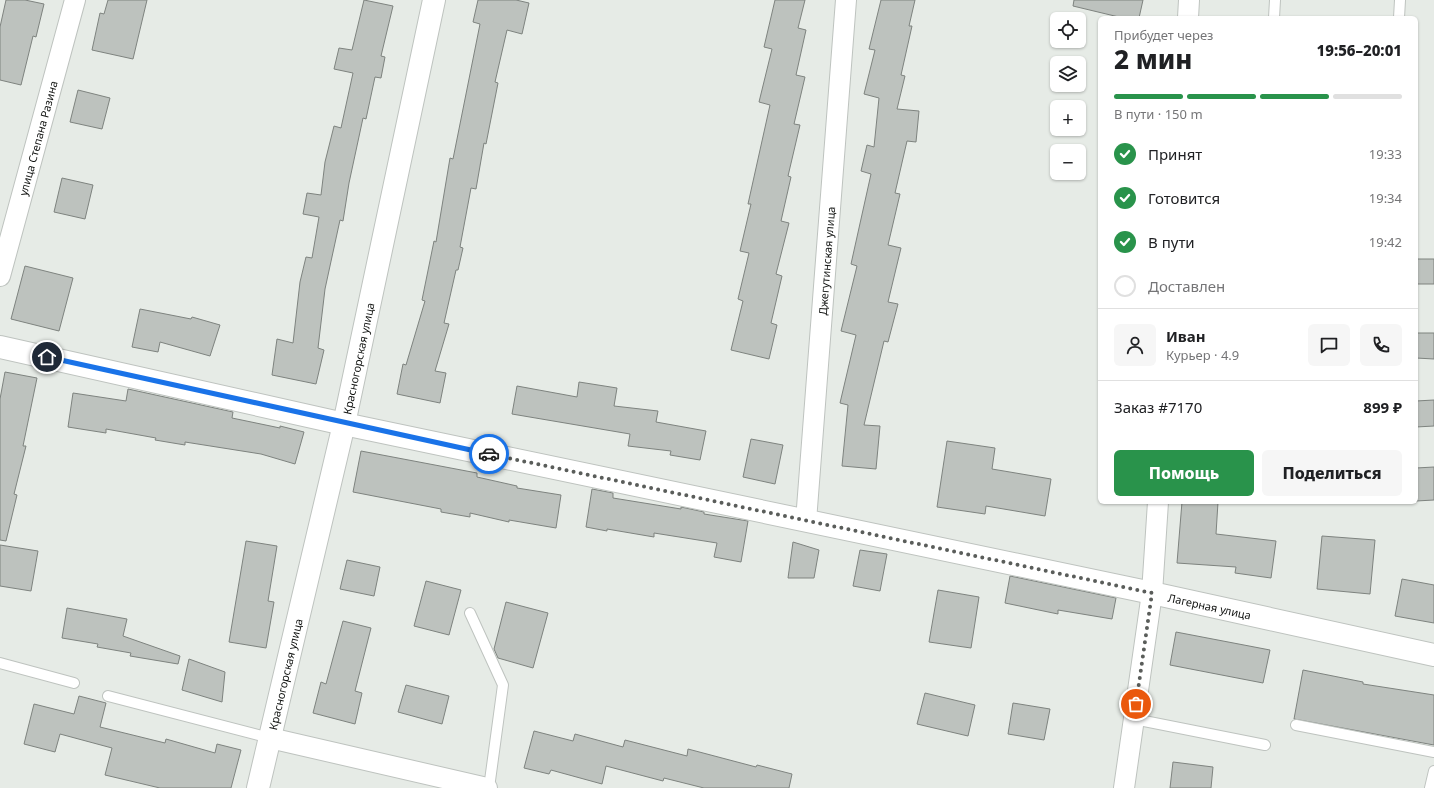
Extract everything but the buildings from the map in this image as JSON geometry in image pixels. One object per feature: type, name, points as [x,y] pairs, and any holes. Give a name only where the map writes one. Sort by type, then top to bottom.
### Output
[{"type":"street","name":"улица Степана Разина","points":[[0,276],[75,0]]},
{"type":"street","name":"Красногорская улица","points":[[258,788],[344,424],[434,0]]},
{"type":"street","name":"Джегутинская улица","points":[[806,521],[846,0]]},
{"type":"street","points":[[1188,16],[1189,0]]},
{"type":"street","name":"Лагерная улица","points":[[0,347],[344,424],[1152,593],[1434,656]]},
{"type":"street","points":[[1124,788],[1152,593],[1158,504]]},
{"type":"street","name":"Красногорская улица","points":[[270,738],[488,788]]},
{"type":"lane","points":[[1274,16],[1275,0]]},
{"type":"lane","points":[[1399,16],[1400,0]]},
{"type":"lane","points":[[470,613],[504,685],[488,788]]},
{"type":"lane","points":[[0,663],[74,683]]},
{"type":"lane","points":[[108,696],[270,738]]},
{"type":"lane","points":[[1134,719],[1265,745]]},
{"type":"lane","points":[[1296,724],[1434,752]]},
{"type":"lane","points":[[1430,788],[1434,771]]},
{"type":"way so far","points":[[489,454],[1152,593],[1136,704]]},
{"type":"route","points":[[47,357],[328,419],[344,424],[489,454]]}]
